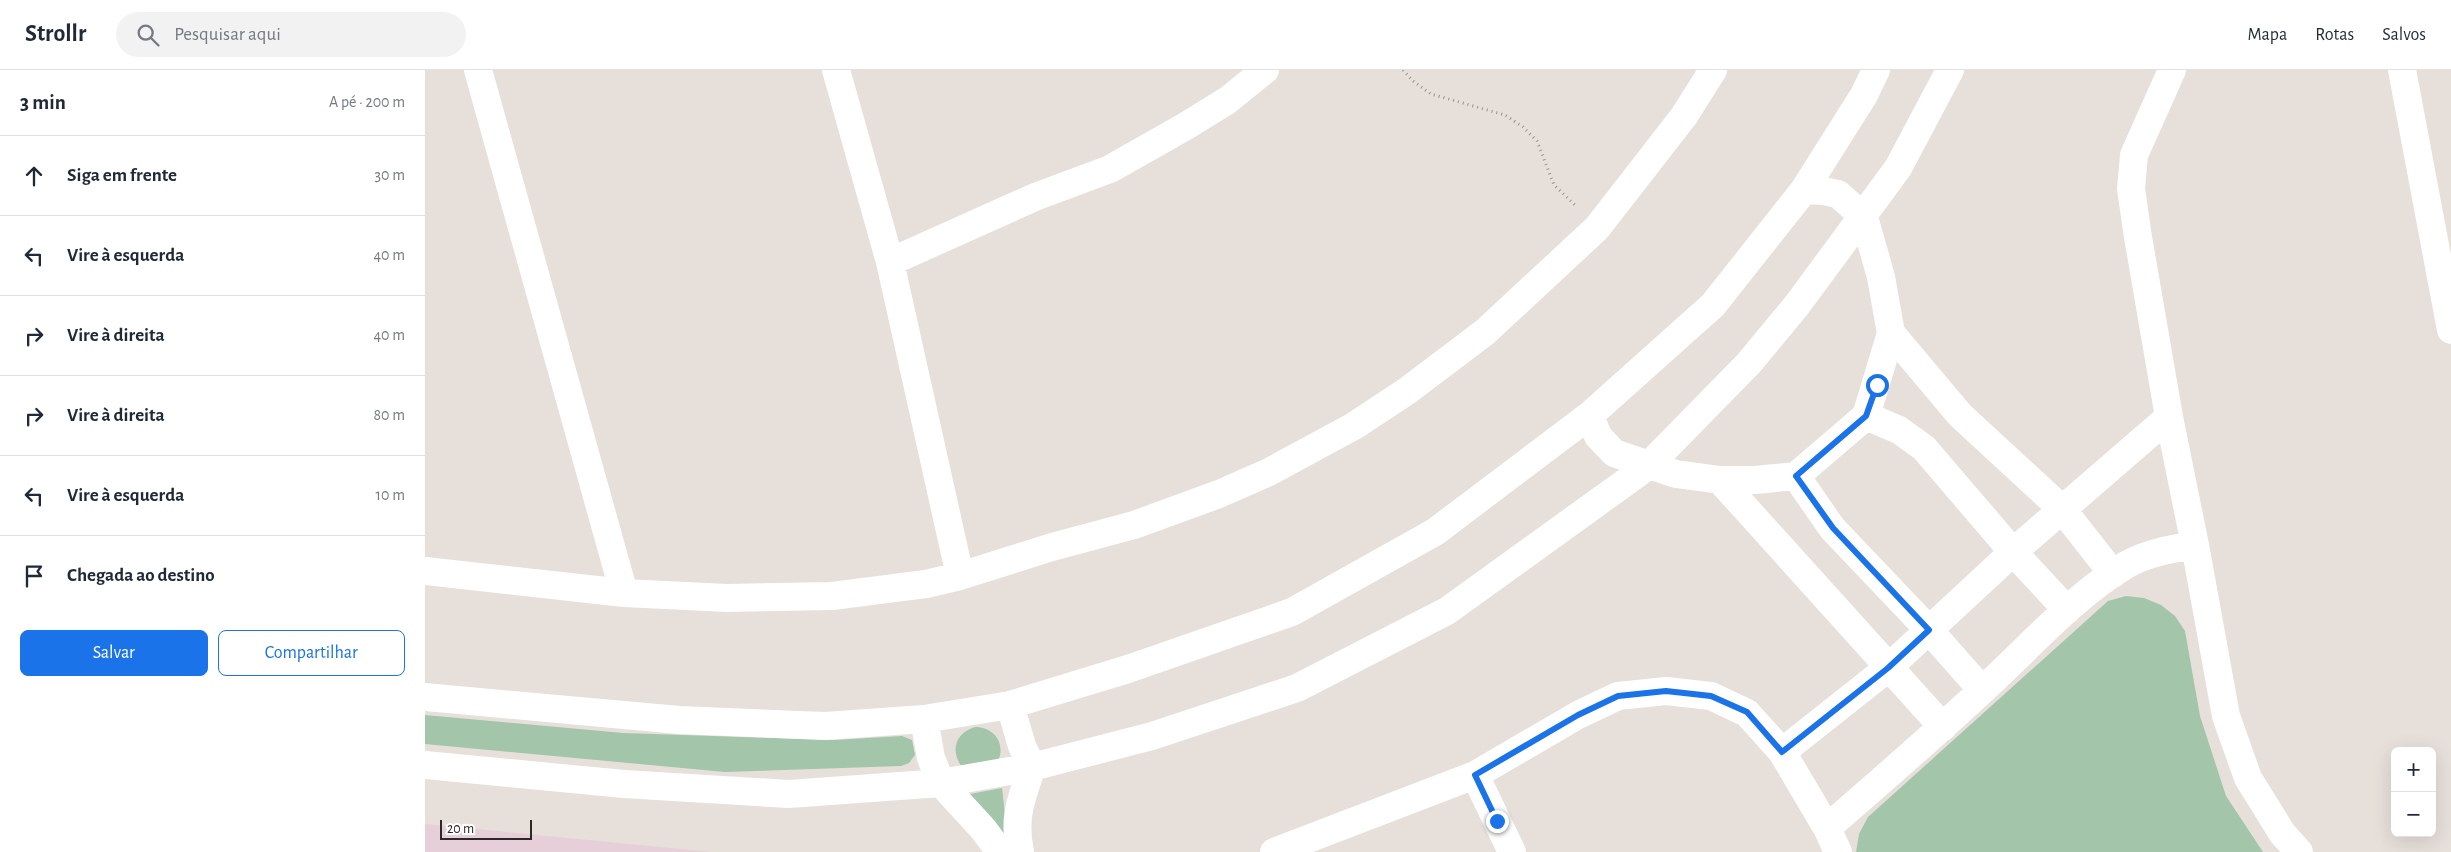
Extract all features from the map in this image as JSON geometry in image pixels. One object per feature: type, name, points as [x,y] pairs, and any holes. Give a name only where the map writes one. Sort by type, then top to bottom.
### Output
[{"type":"street","points":[[478,70],[624,594]]},
{"type":"street","points":[[836,70],[890,262],[960,576]]},
{"type":"street","points":[[890,262],[1035,197],[1110,168],[1187,126],[1228,100],[1265,70]]},
{"type":"street","points":[[425,571],[624,594],[727,598],[832,596],[926,584],[960,576],[1174,512],[1269,472],[1353,426],[1407,391],[1485,332],[1597,228],[1684,116],[1713,70]]},
{"type":"street","points":[[425,697],[699,720],[825,726],[925,719],[1010,705],[1128,669],[1292,612],[1435,532],[1590,415],[1713,305],[1803,190],[1864,95],[1876,70]]},
{"type":"street","points":[[425,765],[624,784],[789,794],[941,783],[1032,767],[1152,736],[1297,688],[1447,611],[1648,466],[1749,363],[1797,305],[1864,217],[1897,168],[1950,70]]},
{"type":"street","points":[[2172,70],[2134,155],[2131,189],[2169,417],[2195,545],[2226,716],[2248,778],[2282,833],[2299,852]]},
{"type":"street","points":[[2402,70],[2451,330]]},
{"type":"street","points":[[1590,415],[1599,436],[1614,454],[1676,474],[1719,480],[1755,480],[1796,476],[1866,416],[1891,333],[1881,277],[1864,217],[1838,194],[1803,190]]},
{"type":"street","points":[[1891,333],[1960,415],[2062,510],[2113,574]]},
{"type":"street","points":[[1866,416],[1899,430],[1924,448],[2013,552],[2067,610]]},
{"type":"street","points":[[1782,752],[1888,668],[2013,552],[2169,417]]},
{"type":"street","points":[[1796,476],[1833,528],[1929,630],[1982,690]]},
{"type":"street","points":[[1719,480],[1795,561],[1888,668],[1943,727]]},
{"type":"street","points":[[1274,852],[1475,775],[1578,715],[1618,696],[1666,691],[1711,696],[1747,712],[1782,752],[1832,840],[1943,727],[2067,610],[2113,574],[2146,556],[2195,545]]},
{"type":"street","points":[[1010,705],[1022,746],[1032,767],[1018,808],[1018,840],[1021,852]]},
{"type":"street","points":[[925,719],[931,758],[941,783],[984,830],[999,852]]},
{"type":"street","points":[[1475,775],[1512,852]]},
{"type":"path","points":[[1403,70],[1413,82],[1431,94],[1505,115],[1523,127],[1537,141],[1554,185],[1597,228]]},
{"type":"shaded area","points":[[425,824],[711,852],[425,852]]},
{"type":"green space","points":[[2126,596],[2144,598],[2161,605],[2175,616],[2185,631],[2200,716],[2226,796],[2263,852],[1856,852],[1859,834],[1868,817],[2108,601]]},
{"type":"green space","points":[[425,715],[623,733],[835,740],[902,736],[912,740],[915,755],[909,763],[901,766],[725,772],[425,744]]},
{"type":"green space","points":[[975,727],[988,730],[997,738],[1001,750],[997,763],[962,767],[958,761],[956,749],[959,738]]},
{"type":"green space","points":[[1002,788],[1005,814],[1014,852],[970,794]]},
{"type":"route","points":[[1497,821],[1475,775],[1578,715],[1618,696],[1666,691],[1711,696],[1747,712],[1782,752],[1888,668],[1929,630],[1833,528],[1796,476],[1866,416],[1877,385]]}]
